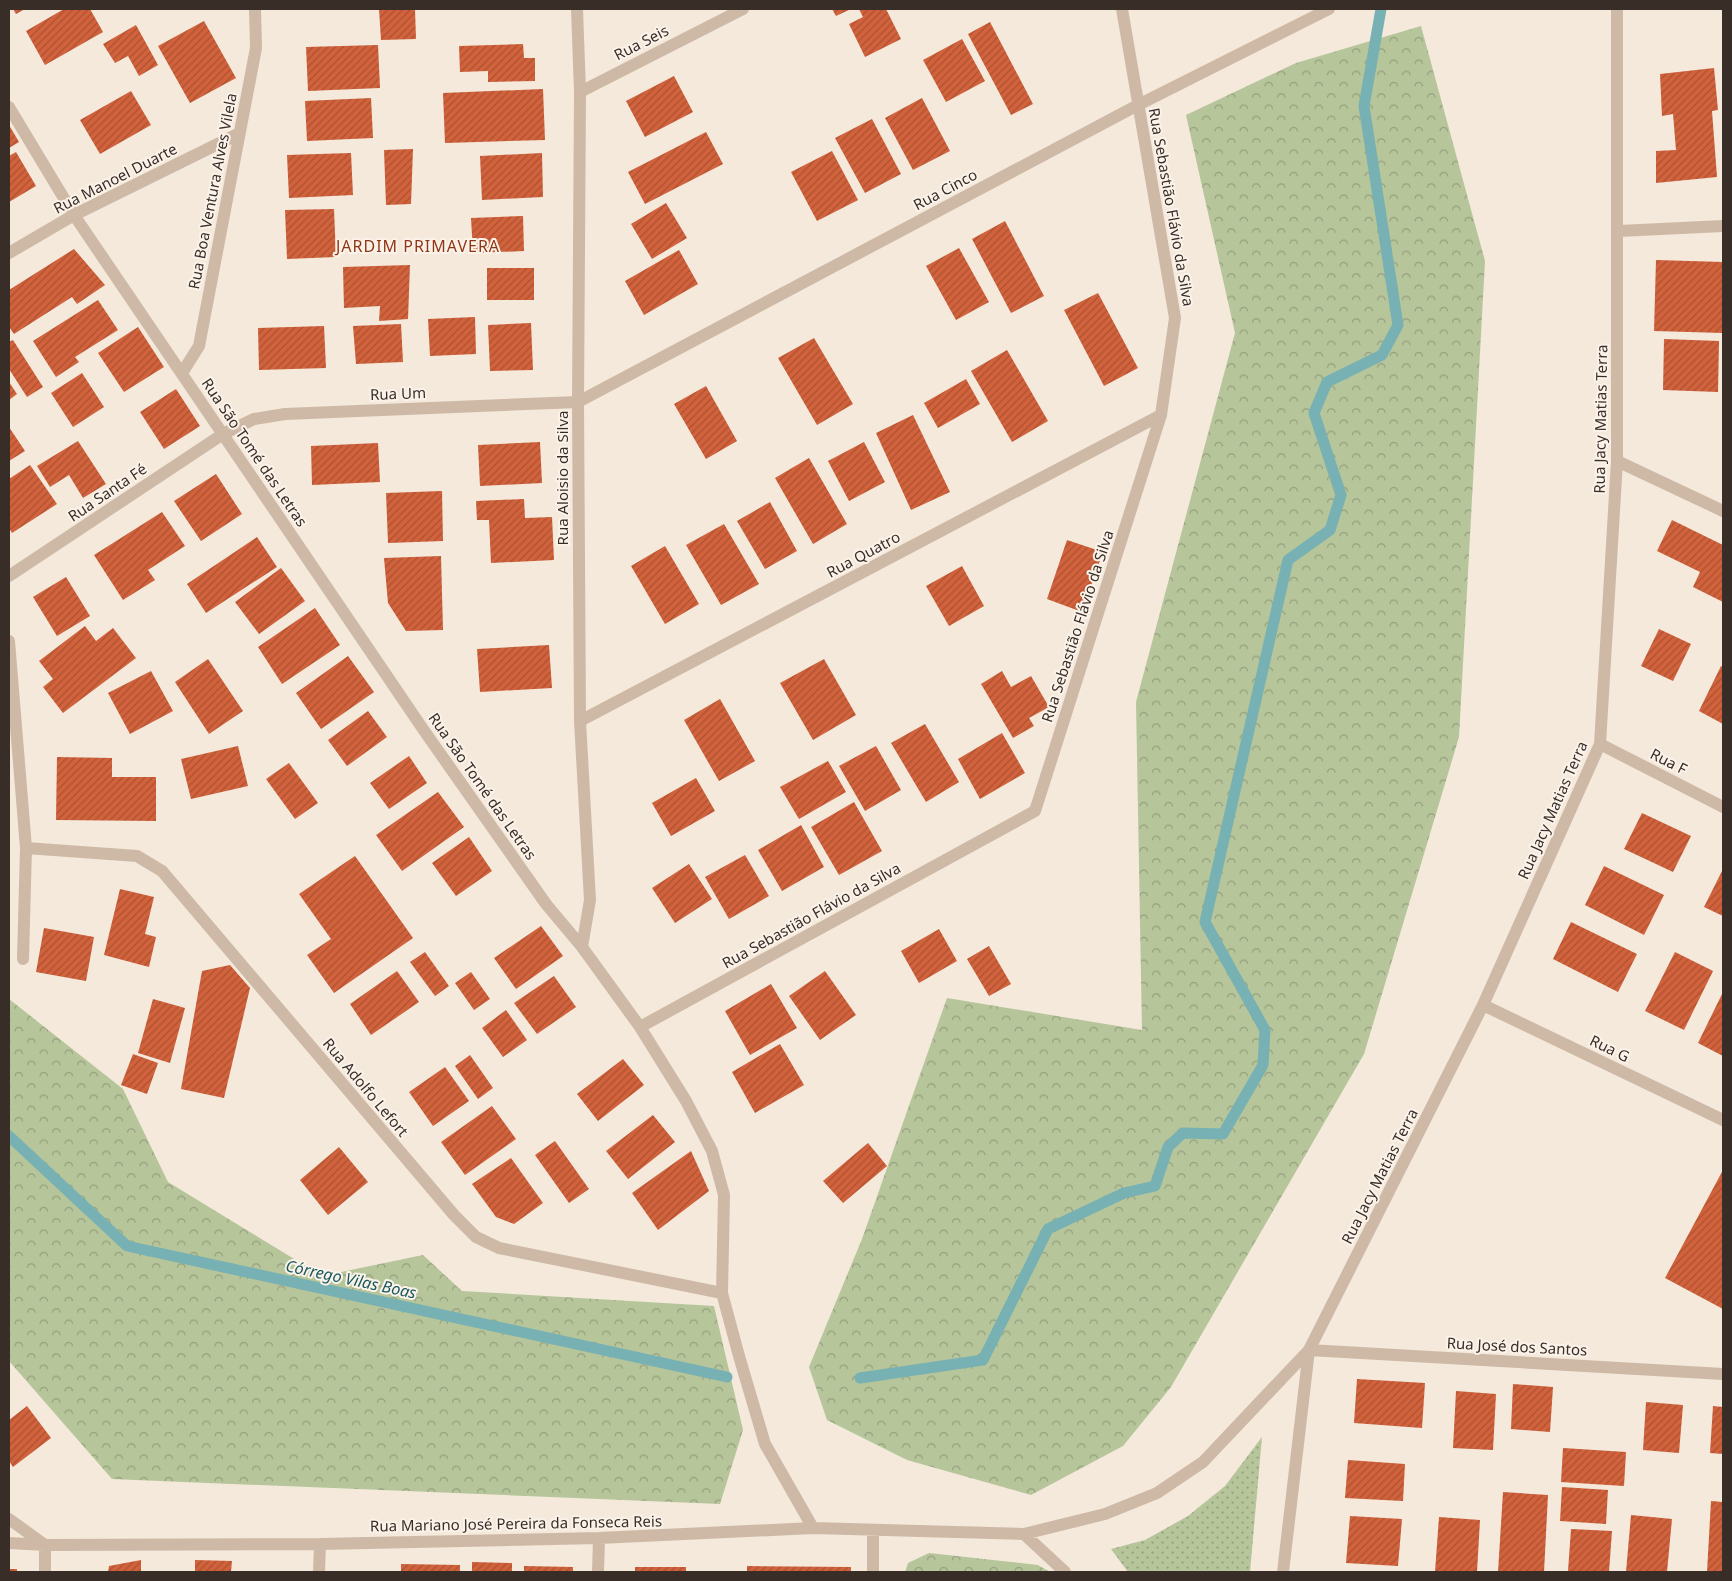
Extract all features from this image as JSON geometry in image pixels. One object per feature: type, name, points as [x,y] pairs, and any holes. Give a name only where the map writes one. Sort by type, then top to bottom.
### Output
[{"type":"street","name":"Rua Boa Ventura Alves Vilela","points":[[182,373],[199,346],[238,134],[256,48],[255,9]]},
{"type":"street","name":"Rua Aloisio da Silva","points":[[577,9],[580,92],[578,402],[580,721],[590,900],[582,947]]},
{"type":"street","name":"Rua Seis","points":[[580,92],[743,9]]},
{"type":"street","name":"Rua Sebastião Flávio da Silva","points":[[640,1027],[1035,811],[1161,415],[1175,318],[1122,9]]},
{"type":"street","name":"Rua Cinco","points":[[578,402],[1138,105],[1329,9]]},
{"type":"street","name":"Rua Jacy Matias Terra","points":[[1283,1572],[1309,1350],[1483,1005],[1600,744],[1617,460],[1619,231],[1617,9]]},
{"type":"street","name":"Rua São Tomé das Letras","points":[[9,108],[74,215],[424,732],[546,904],[582,947],[640,1027],[686,1100],[712,1151],[724,1195],[722,1293],[765,1444],[813,1528]]},
{"type":"street","name":"Rua Manoel Duarte","points":[[9,253],[74,215],[238,134]]},
{"type":"street","points":[[1619,231],[1723,226]]},
{"type":"street","name":"Rua Um","points":[[223,434],[254,418],[285,414],[578,402]]},
{"type":"street","name":"Rua Quatro","points":[[580,721],[1161,415]]},
{"type":"street","name":"Rua Santa Fé","points":[[9,576],[223,434]]},
{"type":"street","points":[[1617,460],[1723,511]]},
{"type":"street","points":[[9,641],[26,848],[23,959]]},
{"type":"street","name":"Rua F","points":[[1600,744],[1723,807]]},
{"type":"street","name":"Rua Adolfo Lefort","points":[[26,848],[137,856],[162,871],[454,1215],[476,1237],[499,1248],[722,1293]]},
{"type":"street","name":"Rua G","points":[[1483,1005],[1723,1120]]},
{"type":"street","name":"Rua José dos Santos","points":[[1309,1350],[1723,1374]]},
{"type":"street","name":"Rua Mariano José Pereira da Fonseca Reis","points":[[9,1543],[45,1545],[320,1544],[599,1538],[813,1528],[1024,1534],[1105,1514],[1157,1494],[1202,1462],[1309,1350]]},
{"type":"street","points":[[9,1519],[45,1545],[45,1572]]},
{"type":"street","points":[[873,1572],[874,1530]]},
{"type":"street","points":[[1024,1534],[1065,1572]]},
{"type":"street","points":[[598,1572],[599,1538]]},
{"type":"street","points":[[320,1544],[320,1572]]},
{"type":"green space","points":[[1421,26],[1485,261],[1459,737],[1364,1054],[1171,1387],[1123,1446],[1031,1495],[907,1460],[827,1420],[809,1367],[862,1239],[947,998],[1142,1030],[1136,702],[1235,333],[1186,115],[1296,63]]},
{"type":"green space","points":[[9,999],[123,1089],[168,1182],[322,1276],[423,1255],[462,1291],[714,1306],[743,1430],[720,1504],[112,1479],[9,1361]]},
{"type":"green space","points":[[1262,1437],[1250,1572],[1128,1572],[1111,1549],[1145,1540],[1188,1516],[1225,1486]]},
{"type":"green space","points":[[929,1553],[1038,1565],[1050,1572],[905,1572],[908,1563]]},
{"type":"building","points":[[13,9],[25,9],[16,14]]},
{"type":"building","points":[[64,9],[90,9],[103,32],[45,65],[26,31]]},
{"type":"building","points":[[379,9],[415,9],[416,39],[381,40]]},
{"type":"building","points":[[832,9],[851,9],[836,16]]},
{"type":"building","points":[[859,9],[886,9],[901,39],[865,57],[849,24],[863,17]]},
{"type":"building","points":[[204,21],[236,78],[190,103],[158,46]]},
{"type":"building","points":[[990,22],[1033,104],[1011,115],[968,34]]},
{"type":"building","points":[[136,25],[158,65],[139,76],[128,56],[115,63],[103,44]]},
{"type":"building","points":[[962,39],[985,81],[946,102],[923,60]]},
{"type":"building","points":[[523,44],[524,58],[535,58],[535,81],[488,82],[488,71],[460,72],[459,46]]},
{"type":"building","points":[[378,45],[380,88],[308,91],[306,47]]},
{"type":"building","points":[[1714,68],[1718,110],[1712,111],[1717,177],[1656,183],[1656,151],[1676,150],[1673,114],[1662,116],[1660,74]]},
{"type":"building","points":[[674,76],[693,112],[645,137],[626,101]]},
{"type":"building","points":[[543,89],[545,140],[445,143],[443,93]]},
{"type":"building","points":[[131,91],[151,125],[100,154],[80,120]]},
{"type":"building","points":[[371,98],[373,138],[307,141],[305,101]]},
{"type":"building","points":[[922,98],[950,151],[913,170],[885,118]]},
{"type":"building","points":[[872,119],[901,174],[865,193],[835,138]]},
{"type":"building","points":[[9,125],[19,142],[9,148]]},
{"type":"building","points":[[706,132],[723,164],[645,204],[628,172]]},
{"type":"building","points":[[413,149],[411,204],[386,205],[384,150]]},
{"type":"building","points":[[832,151],[858,200],[817,221],[791,172]]},
{"type":"building","points":[[16,152],[36,186],[9,202],[9,156]]},
{"type":"building","points":[[351,153],[353,195],[289,198],[287,155]]},
{"type":"building","points":[[542,153],[543,197],[482,200],[480,156]]},
{"type":"building","points":[[666,203],[687,238],[652,259],[631,224]]},
{"type":"building","points":[[334,209],[336,257],[287,259],[285,210]]},
{"type":"building","points":[[523,216],[524,251],[473,253],[471,218]]},
{"type":"building","points":[[1005,221],[1044,296],[1011,313],[972,239]]},
{"type":"building","points":[[959,248],[989,302],[956,320],[926,266]]},
{"type":"building","points":[[74,249],[105,285],[77,304],[72,297],[14,334],[9,327],[9,290]]},
{"type":"building","points":[[679,250],[698,284],[644,315],[625,281]]},
{"type":"building","points":[[1656,260],[1723,262],[1723,333],[1654,331]]},
{"type":"building","points":[[410,265],[408,319],[379,321],[380,306],[344,308],[343,267]]},
{"type":"building","points":[[487,268],[534,268],[534,300],[487,300]]},
{"type":"building","points":[[1098,293],[1138,368],[1104,386],[1064,310]]},
{"type":"building","points":[[98,300],[118,330],[75,357],[79,362],[56,377],[33,341]]},
{"type":"building","points":[[475,317],[476,354],[430,356],[428,319]]},
{"type":"building","points":[[531,323],[533,370],[490,371],[488,325]]},
{"type":"building","points":[[401,324],[403,362],[356,364],[353,326]]},
{"type":"building","points":[[324,326],[326,368],[259,370],[258,328]]},
{"type":"building","points":[[138,327],[164,367],[124,392],[98,353]]},
{"type":"building","points":[[814,338],[853,404],[817,425],[778,358]]},
{"type":"building","points":[[1664,339],[1719,341],[1718,392],[1663,390]]},
{"type":"building","points":[[13,340],[43,387],[27,397],[9,369],[9,342]]},
{"type":"building","points":[[1007,350],[1048,421],[1012,442],[971,371]]},
{"type":"building","points":[[82,373],[104,407],[73,427],[51,393]]},
{"type":"building","points":[[966,379],[980,404],[938,428],[924,403]]},
{"type":"building","points":[[9,382],[17,394],[9,400]]},
{"type":"building","points":[[706,386],[737,441],[706,459],[674,404]]},
{"type":"building","points":[[176,389],[200,426],[164,449],[140,412]]},
{"type":"building","points":[[913,415],[950,492],[911,510],[876,433]]},
{"type":"building","points":[[9,427],[25,451],[9,461]]},
{"type":"building","points":[[78,441],[106,484],[83,498],[69,475],[50,487],[37,466]]},
{"type":"building","points":[[540,442],[542,483],[480,486],[478,445]]},
{"type":"building","points":[[864,442],[885,482],[849,501],[828,461]]},
{"type":"building","points":[[378,443],[380,482],[312,485],[311,446]]},
{"type":"building","points":[[809,458],[847,524],[813,544],[775,478]]},
{"type":"building","points":[[30,465],[57,504],[12,533],[9,528],[9,479]]},
{"type":"building","points":[[216,474],[242,514],[201,541],[174,501]]},
{"type":"building","points":[[442,491],[443,541],[388,543],[386,493]]},
{"type":"building","points":[[524,499],[525,518],[552,517],[554,560],[491,563],[489,520],[477,520],[476,501]]},
{"type":"building","points":[[770,502],[797,551],[765,569],[737,521]]},
{"type":"building","points":[[162,512],[185,546],[148,570],[155,580],[123,600],[94,555]]},
{"type":"building","points":[[1672,520],[1723,545],[1723,602],[1693,587],[1700,572],[1657,551]]},
{"type":"building","points":[[724,524],[759,584],[721,605],[686,545]]},
{"type":"building","points":[[257,537],[277,567],[206,613],[187,584]]},
{"type":"building","points":[[1067,540],[1103,552],[1082,612],[1047,599]]},
{"type":"building","points":[[665,546],[699,604],[665,624],[631,566]]},
{"type":"building","points":[[441,556],[443,630],[406,631],[388,603],[384,558]]},
{"type":"building","points":[[962,566],[984,606],[949,626],[926,586]]},
{"type":"building","points":[[281,568],[305,601],[259,634],[235,602]]},
{"type":"building","points":[[66,577],[90,616],[57,636],[33,597]]},
{"type":"building","points":[[315,608],[340,645],[282,684],[258,647]]},
{"type":"building","points":[[85,626],[96,641],[113,628],[136,658],[63,713],[43,687],[53,679],[39,661]]},
{"type":"building","points":[[1659,629],[1691,644],[1673,681],[1641,666]]},
{"type":"building","points":[[549,645],[552,688],[480,692],[477,649]]},
{"type":"building","points":[[348,656],[374,692],[321,729],[296,693]]},
{"type":"building","points":[[208,659],[243,711],[209,734],[175,682]]},
{"type":"building","points":[[824,659],[856,715],[813,740],[780,683]]},
{"type":"building","points":[[1721,666],[1723,667],[1723,724],[1699,711]]},
{"type":"building","points":[[151,671],[173,711],[130,734],[108,693]]},
{"type":"building","points":[[1002,671],[1011,687],[1031,676],[1049,707],[1029,718],[1034,726],[1013,738],[981,684]]},
{"type":"building","points":[[720,699],[755,761],[719,781],[684,720]]},
{"type":"building","points":[[368,711],[387,737],[347,766],[328,740]]},
{"type":"building","points":[[925,724],[959,782],[926,802],[891,743]]},
{"type":"building","points":[[1002,733],[1025,773],[980,799],[958,759]]},
{"type":"building","points":[[238,746],[248,786],[191,799],[181,759]]},
{"type":"building","points":[[876,746],[901,790],[865,811],[839,766]]},
{"type":"building","points":[[409,756],[427,783],[389,809],[370,783]]},
{"type":"building","points":[[57,757],[112,758],[112,777],[156,777],[156,821],[56,820]]},
{"type":"building","points":[[828,761],[846,792],[799,819],[780,787]]},
{"type":"building","points":[[289,763],[318,803],[295,819],[266,779]]},
{"type":"building","points":[[696,778],[715,811],[671,836],[652,803]]},
{"type":"building","points":[[438,792],[464,827],[402,871],[376,835]]},
{"type":"building","points":[[854,802],[882,851],[839,875],[811,827]]},
{"type":"building","points":[[1642,813],[1691,836],[1673,872],[1624,849]]},
{"type":"building","points":[[801,825],[824,867],[782,891],[758,850]]},
{"type":"building","points":[[469,837],[492,871],[456,896],[432,863]]},
{"type":"building","points":[[745,855],[769,896],[729,919],[705,877]]},
{"type":"building","points":[[355,856],[413,938],[334,993],[307,955],[331,939],[299,894]]},
{"type":"building","points":[[689,864],[712,899],[675,923],[652,888]]},
{"type":"building","points":[[1604,866],[1664,895],[1644,935],[1585,905]]},
{"type":"building","points":[[1723,869],[1723,916],[1704,907]]},
{"type":"building","points":[[120,889],[154,897],[145,934],[156,937],[149,967],[104,955]]},
{"type":"building","points":[[1571,922],[1637,954],[1618,992],[1553,959]]},
{"type":"building","points":[[541,926],[563,956],[516,989],[494,958]]},
{"type":"building","points":[[44,928],[94,937],[86,981],[36,972]]},
{"type":"building","points":[[939,929],[957,961],[919,983],[901,951]]},
{"type":"building","points":[[989,946],[1011,984],[989,996],[967,959]]},
{"type":"building","points":[[425,952],[449,986],[435,996],[410,962]]},
{"type":"building","points":[[1675,952],[1713,971],[1684,1030],[1645,1011]]},
{"type":"building","points":[[230,965],[250,988],[224,1098],[181,1089],[202,971]]},
{"type":"building","points":[[397,971],[419,1002],[371,1035],[350,1004]]},
{"type":"building","points":[[825,971],[856,1015],[820,1040],[789,996]]},
{"type":"building","points":[[471,972],[490,999],[474,1010],[455,983]]},
{"type":"building","points":[[554,976],[576,1007],[537,1034],[514,1003]]},
{"type":"building","points":[[771,984],[797,1028],[750,1055],[725,1011]]},
{"type":"building","points":[[1723,992],[1723,1056],[1698,1043]]},
{"type":"building","points":[[153,999],[185,1008],[170,1063],[138,1053]]},
{"type":"building","points":[[506,1010],[527,1040],[503,1057],[482,1028]]},
{"type":"building","points":[[780,1044],[804,1085],[755,1113],[732,1072]]},
{"type":"building","points":[[133,1054],[158,1063],[147,1094],[121,1085]]},
{"type":"building","points":[[470,1055],[493,1088],[478,1099],[455,1066]]},
{"type":"building","points":[[623,1059],[644,1085],[598,1121],[577,1094]]},
{"type":"building","points":[[445,1067],[469,1101],[433,1126],[409,1092]]},
{"type":"building","points":[[492,1106],[516,1139],[465,1175],[441,1142]]},
{"type":"building","points":[[653,1115],[675,1142],[628,1179],[606,1151]]},
{"type":"building","points":[[555,1141],[589,1189],[569,1203],[535,1155]]},
{"type":"building","points":[[868,1143],[887,1166],[843,1203],[823,1181]]},
{"type":"building","points":[[339,1147],[368,1182],[328,1215],[300,1180]]},
{"type":"building","points":[[691,1151],[709,1191],[658,1230],[632,1193]]},
{"type":"building","points":[[511,1158],[543,1203],[514,1224],[496,1217],[472,1184]]},
{"type":"building","points":[[1723,1170],[1723,1309],[1665,1278]]},
{"type":"building","points":[[1357,1379],[1425,1383],[1422,1428],[1354,1423]]},
{"type":"building","points":[[1513,1384],[1553,1387],[1550,1432],[1511,1429]]},
{"type":"building","points":[[1456,1391],[1496,1394],[1493,1450],[1453,1448]]},
{"type":"building","points":[[1646,1402],[1683,1405],[1679,1453],[1643,1450]]},
{"type":"building","points":[[27,1406],[51,1438],[13,1467],[9,1461],[9,1420]]},
{"type":"building","points":[[1713,1406],[1723,1407],[1723,1454],[1710,1453]]},
{"type":"building","points":[[1563,1448],[1626,1452],[1624,1486],[1561,1482]]},
{"type":"building","points":[[1348,1460],[1405,1464],[1403,1501],[1345,1498]]},
{"type":"building","points":[[1562,1487],[1608,1490],[1606,1524],[1560,1521]]},
{"type":"building","points":[[1503,1492],[1548,1495],[1544,1572],[1498,1572]]},
{"type":"building","points":[[1711,1501],[1723,1502],[1723,1572],[1707,1572]]},
{"type":"building","points":[[1631,1515],[1672,1519],[1667,1572],[1626,1572]]},
{"type":"building","points":[[1350,1516],[1402,1519],[1398,1566],[1346,1563]]},
{"type":"building","points":[[1439,1517],[1480,1520],[1477,1572],[1435,1572]]},
{"type":"building","points":[[1571,1529],[1612,1531],[1609,1572],[1568,1571]]},
{"type":"building","points":[[141,1560],[141,1572],[108,1572],[109,1566]]},
{"type":"building","points":[[195,1560],[232,1561],[231,1572],[195,1572]]},
{"type":"building","points":[[472,1562],[512,1563],[512,1572],[472,1572]]},
{"type":"building","points":[[401,1564],[460,1565],[460,1572],[401,1572]]},
{"type":"building","points":[[524,1566],[573,1567],[573,1572],[524,1572]]},
{"type":"building","points":[[747,1566],[851,1567],[851,1572],[747,1572]]},
{"type":"building","points":[[635,1567],[686,1567],[686,1572],[635,1572]]},
{"type":"building","points":[[9,1569],[17,1569],[17,1572],[9,1572]]},
{"type":"waterway","points":[[860,1378],[983,1360],[1048,1229],[1124,1193],[1155,1186],[1168,1147],[1183,1133],[1223,1134],[1263,1065],[1265,1030],[1205,922],[1288,560],[1330,530],[1341,495],[1314,413],[1327,382],[1382,355],[1398,325],[1364,106],[1381,9]]},
{"type":"waterway","name":"Córrego Vilas Boas","points":[[9,1136],[127,1246],[727,1377]]},
{"type":"district","name":"JARDIM PRIMAVERA","points":[[418,246]]}]
